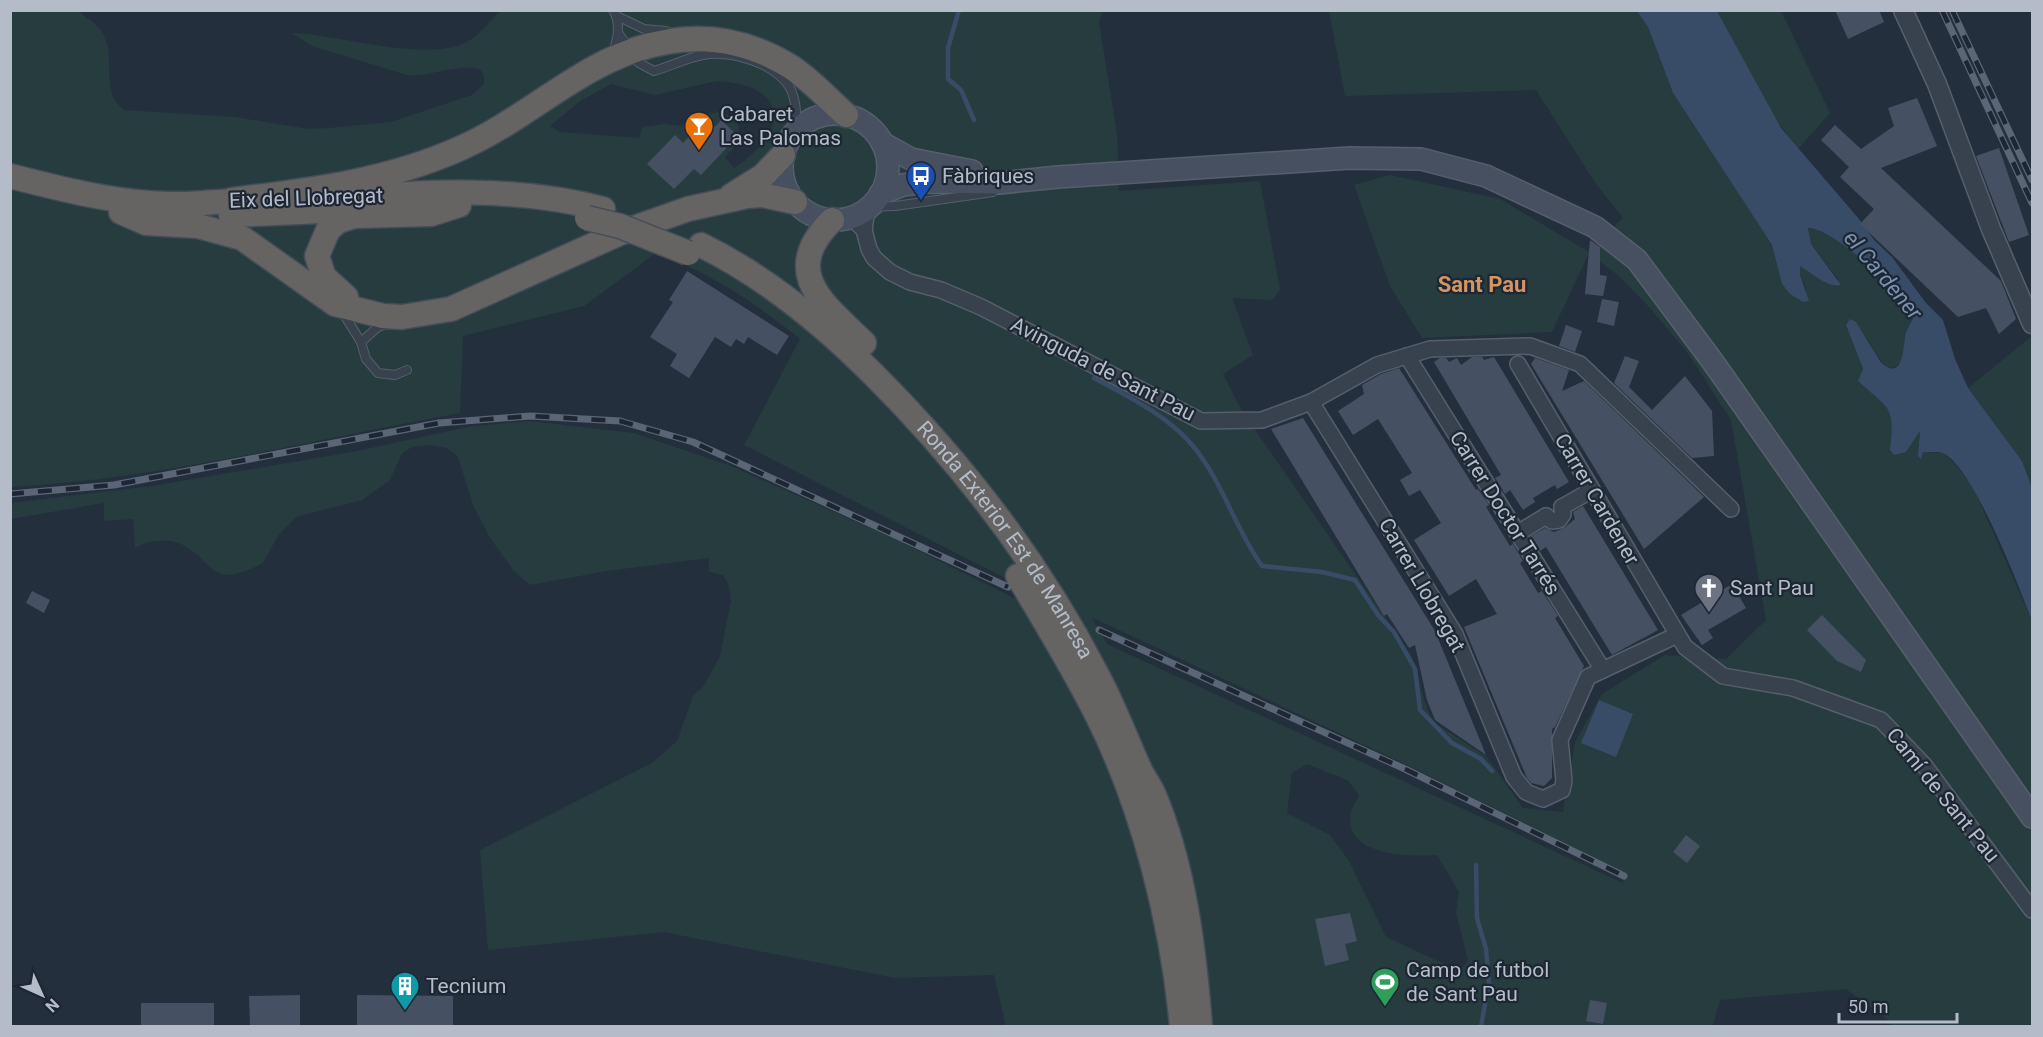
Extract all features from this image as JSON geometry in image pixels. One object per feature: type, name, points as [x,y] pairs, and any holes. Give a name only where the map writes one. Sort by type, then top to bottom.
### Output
[{"type":"highway","points":[[232,200],[334,187],[428,162],[488,136],[619,48],[665,40],[706,39],[738,44],[780,61],[811,82],[846,115]]},
{"type":"highway","points":[[727,199],[763,176],[783,154]]},
{"type":"highway","name":"Eix del Llobregat","points":[[10,176],[82,193],[177,204],[232,200],[269,202],[381,195],[503,193],[559,200],[595,214]]},
{"type":"highway","name":"Eix del Llobregat","points":[[10,188],[52,200],[122,212],[172,216],[459,205],[595,214]]},
{"type":"highway","points":[[122,212],[146,223],[198,226],[242,238],[335,304],[402,317],[450,309],[621,233],[727,199],[762,195],[795,202]]},
{"type":"highway","points":[[365,311],[337,291],[319,269],[316,256],[328,230],[338,221],[355,216],[431,214],[459,205]]},
{"type":"highway","points":[[860,213],[816,237],[808,253],[807,268],[810,283],[823,304],[900,378],[952,435],[1024,529],[1096,651],[1136,739],[1154,795]]},
{"type":"highway","name":"Ronda Exterior Est de Manresa","points":[[595,214],[664,228],[786,313],[890,406],[970,503],[1012,564],[1098,717],[1121,770],[1141,827],[1163,912],[1176,976],[1182,1026]]},
{"type":"highway","name":"Ronda Exterior Est de Manresa","points":[[695,249],[755,276],[805,312],[866,367],[949,455],[1000,523],[1073,632],[1113,705],[1154,795],[1172,849],[1196,966],[1200,1026]]},
{"type":"main road","points":[[1035,178],[928,164],[911,159],[882,143],[867,124],[846,115],[831,114],[816,117],[797,129],[783,154],[784,180],[795,202],[812,214],[860,213],[903,184],[999,183],[1035,178],[1350,158],[1421,159],[1486,176],[1595,227],[1637,260],[1713,362],[2032,817]]},
{"type":"main road","points":[[860,213],[888,169],[882,143]]},
{"type":"street","points":[[1903,10],[1937,84],[1991,229],[2032,324]]},
{"type":"street","name":"Avinguda de Sant Pau","points":[[860,213],[874,258],[890,273],[910,282],[941,290],[981,307],[1201,421],[1262,420],[1311,402],[1377,365],[1430,349],[1530,346],[1580,364],[1731,509]]},
{"type":"street","name":"Carrer Doctor Tarrés","points":[[1407,356],[1603,670]]},
{"type":"street","name":"Carrer Cardener","points":[[1518,364],[1677,635]]},
{"type":"street","name":"Carrer Llobregat","points":[[1311,402],[1455,634],[1514,777],[1526,792],[1543,799],[1562,790],[1564,781],[1560,740],[1588,677],[1603,670]]},
{"type":"street","points":[[1518,533],[1546,516],[1545,509],[1550,504],[1557,503],[1562,507],[1592,490]]},
{"type":"street","points":[[1603,670],[1677,635]]},
{"type":"street","name":"Camí de Sant Pau","points":[[1677,635],[1685,647],[1722,676],[1793,688],[1881,720],[1924,765],[2032,910]]},
{"type":"lane","points":[[615,13],[619,48],[644,68],[654,71],[694,57],[720,54],[762,65],[777,72],[792,90],[797,129]]},
{"type":"lane","points":[[615,13],[650,30],[689,30],[729,34],[746,40],[780,61]]},
{"type":"lane","points":[[335,304],[361,342],[366,359],[378,373],[395,375],[407,370]]},
{"type":"lane","points":[[361,342],[378,327],[402,317]]},
{"type":"green space","points":[[52,9],[77,11],[99,28],[106,39],[109,52],[111,89],[115,100],[124,110],[235,117],[308,129],[391,122],[472,95],[484,84],[484,76],[480,69],[471,68],[407,75],[312,46],[292,33],[384,46],[433,50],[454,47],[470,40],[500,11],[1102,11],[1099,22],[1117,134],[1119,191],[1260,181],[1280,290],[1272,300],[1232,298],[1253,355],[1223,374],[1242,411],[1412,656],[1427,709],[1435,723],[1487,757],[1523,808],[1563,812],[1575,742],[1602,694],[1665,655],[1726,659],[1766,620],[1731,420],[1687,352],[1649,307],[1619,276],[1589,253],[1552,332],[1422,338],[1390,286],[1354,185],[1390,175],[1500,199],[1589,252],[1623,218],[1596,184],[1536,90],[1345,96],[1329,11],[1637,11],[1648,27],[1673,93],[1772,245],[1782,284],[1790,294],[1803,302],[1806,289],[1800,274],[1800,265],[1835,286],[1838,279],[1811,244],[1808,228],[1820,231],[1834,239],[1867,264],[1907,307],[1913,318],[1906,333],[1904,355],[1897,366],[1892,368],[1881,360],[1863,334],[1846,325],[1863,370],[1858,381],[1888,409],[1891,424],[1890,450],[1906,452],[1920,430],[1918,456],[1923,452],[1943,453],[1956,465],[1973,487],[2032,621],[2032,1026],[1892,1026],[1887,1019],[1846,989],[1720,1000],[1713,1026],[1006,1026],[994,975],[895,978],[664,932],[488,950],[480,850],[652,763],[677,741],[693,696],[703,687],[720,656],[731,601],[729,586],[723,575],[709,572],[709,558],[607,571],[530,585],[514,571],[490,538],[473,505],[458,457],[447,448],[431,445],[412,447],[402,453],[390,480],[362,500],[296,517],[279,534],[263,563],[232,574],[218,572],[179,543],[164,540],[149,542],[135,548],[133,519],[104,521],[104,503],[11,519],[11,503],[152,486],[352,452],[468,427],[529,421],[634,433],[731,466],[893,538],[1022,602],[1009,580],[744,445],[800,339],[732,290],[656,253],[584,306],[463,336],[460,413],[180,467],[68,483],[11,487],[11,11]],"holes":[[[717,81],[741,84],[758,91],[769,101],[774,112],[772,126],[765,140],[734,168],[725,157],[738,138],[738,125],[728,115],[719,112],[696,116],[681,126],[665,124],[643,127],[639,138],[560,132],[550,126],[580,101],[611,84],[655,95]],[[1091,617],[1407,765],[1624,872],[1623,883],[1107,644]],[[1307,764],[1349,781],[1359,796],[1352,811],[1351,827],[1357,838],[1367,846],[1396,854],[1437,855],[1459,892],[1456,912],[1468,960],[1463,967],[1449,966],[1386,937],[1349,861],[1330,835],[1287,813],[1292,773]]]},
{"type":"green space","points":[[1717,11],[1781,11],[1830,113],[1798,149],[1773,116]]},
{"type":"green space","points":[[2032,336],[2032,488],[2022,461],[1968,388]]},
{"type":"water","name":"el Cardener","points":[[1637,11],[1717,11],[1781,128],[1859,219],[1874,240],[1892,257],[1926,303],[1943,320],[1955,359],[1968,388],[2022,461],[2032,488],[2032,621],[1994,529],[1967,479],[1954,462],[1942,453],[1923,452],[1921,459],[1918,456],[1920,431],[1906,452],[1894,455],[1890,450],[1891,424],[1888,409],[1858,381],[1863,369],[1846,325],[1850,319],[1856,322],[1880,361],[1894,368],[1901,360],[1906,332],[1913,318],[1907,307],[1882,279],[1850,250],[1834,238],[1808,228],[1811,244],[1841,285],[1825,282],[1800,266],[1800,275],[1809,301],[1803,302],[1790,294],[1782,284],[1772,245],[1673,93],[1648,27]]},
{"type":"water","points":[[1599,700],[1633,714],[1616,757],[1581,743]]},
{"type":"building","points":[[1835,10],[1879,10],[1884,22],[1848,39]]},
{"type":"building","points":[[1917,98],[1937,146],[1881,168],[2001,281],[2016,319],[1999,334],[1986,308],[1958,317],[1860,224],[1874,209],[1840,177],[1849,167],[1821,140],[1835,125],[1861,149],[1894,126],[1888,108]]},
{"type":"building","points":[[706,119],[715,127],[721,120],[738,136],[701,175],[694,169],[674,189],[647,164],[675,135],[683,143]]},
{"type":"building","points":[[1999,148],[2029,235],[2009,242],[1976,156]]},
{"type":"building","points":[[1590,240],[1600,247],[1600,275],[1607,276],[1603,296],[1585,294]]},
{"type":"building","points":[[687,271],[789,336],[777,355],[748,337],[744,344],[736,339],[731,347],[715,337],[689,378],[670,366],[677,354],[650,337],[673,302],[669,300]]},
{"type":"building","points":[[1602,299],[1619,302],[1614,326],[1597,322]]},
{"type":"building","points":[[1566,325],[1582,331],[1575,352],[1559,346]]},
{"type":"building","points":[[1625,356],[1639,361],[1629,387],[1652,410],[1685,376],[1712,411],[1714,456],[1692,458],[1614,383]]},
{"type":"building","points":[[1472,357],[1482,357],[1484,360],[1494,357],[1569,482],[1557,489],[1555,485],[1533,498],[1535,502],[1523,510],[1510,490],[1505,494],[1495,478],[1501,475],[1434,362],[1440,358],[1446,358],[1449,362],[1457,358],[1461,365]]},
{"type":"building","points":[[1535,358],[1569,370],[1562,391],[1584,381],[1704,497],[1644,549],[1531,364]]},
{"type":"building","points":[[1399,368],[1476,490],[1478,489],[1489,505],[1486,507],[1510,546],[1513,544],[1523,561],[1520,563],[1538,593],[1542,591],[1558,616],[1555,618],[1584,666],[1552,729],[1552,778],[1544,786],[1531,783],[1527,778],[1464,627],[1497,614],[1476,579],[1449,596],[1414,540],[1441,523],[1420,490],[1409,496],[1400,480],[1412,473],[1378,419],[1353,435],[1338,411],[1364,394],[1362,385],[1381,374]]},
{"type":"building","points":[[1303,418],[1435,631],[1486,755],[1435,720],[1427,700],[1415,645],[1409,648],[1387,614],[1384,616],[1271,429]]},
{"type":"building","points":[[1583,506],[1658,630],[1612,655],[1546,547],[1540,551],[1531,536],[1545,528],[1554,532],[1564,528],[1575,519],[1573,512]]},
{"type":"building","name":"Sant Pau","points":[[1732,584],[1746,608],[1708,630],[1713,638],[1702,645],[1681,615]]},
{"type":"building","points":[[32,591],[50,600],[44,613],[26,603]]},
{"type":"building","points":[[1822,615],[1866,660],[1861,672],[1837,661],[1807,630]]},
{"type":"building","points":[[1686,835],[1700,846],[1687,863],[1673,852]]},
{"type":"building","points":[[1350,913],[1357,941],[1345,944],[1349,960],[1325,966],[1315,919]]},
{"type":"building","points":[[300,995],[300,1026],[250,1026],[249,996]]},
{"type":"building","name":"Tecnium","points":[[357,995],[453,996],[453,1026],[357,1026]]},
{"type":"building","points":[[1590,1000],[1607,1003],[1603,1024],[1586,1021]]},
{"type":"building","points":[[141,1003],[214,1003],[214,1026],[141,1026]]},
{"type":"waterway","points":[[959,10],[948,48],[948,79],[961,90],[974,120]]},
{"type":"waterway","points":[[1094,378],[1159,416],[1193,446],[1212,474],[1244,537],[1262,566],[1322,572],[1355,580],[1378,615],[1394,632],[1415,669],[1420,710],[1452,743],[1481,759],[1492,771]]},
{"type":"waterway","points":[[1476,865],[1477,918],[1486,949],[1489,983],[1481,1026]]},
{"type":"railway","points":[[1942,10],[2032,203]]},
{"type":"railway","points":[[1952,10],[2032,180]]},
{"type":"railway","points":[[10,494],[114,485],[439,423],[530,416],[620,421],[693,442],[1008,587]]},
{"type":"railway","points":[[1099,630],[1405,769],[1624,876]]},
{"type":"place","name":"Cabaret Las Palomas","points":[[699,152]]},
{"type":"place","name":"Fàbriques","points":[[921,202]]},
{"type":"place","name":"Sant Pau","points":[[1709,614]]},
{"type":"place","name":"Camp de futbol de Sant Pau","points":[[1385,1008]]},
{"type":"place","name":"Tecnium","points":[[405,1012]]},
{"type":"district","name":"Sant Pau","points":[[1482,284]]}]
